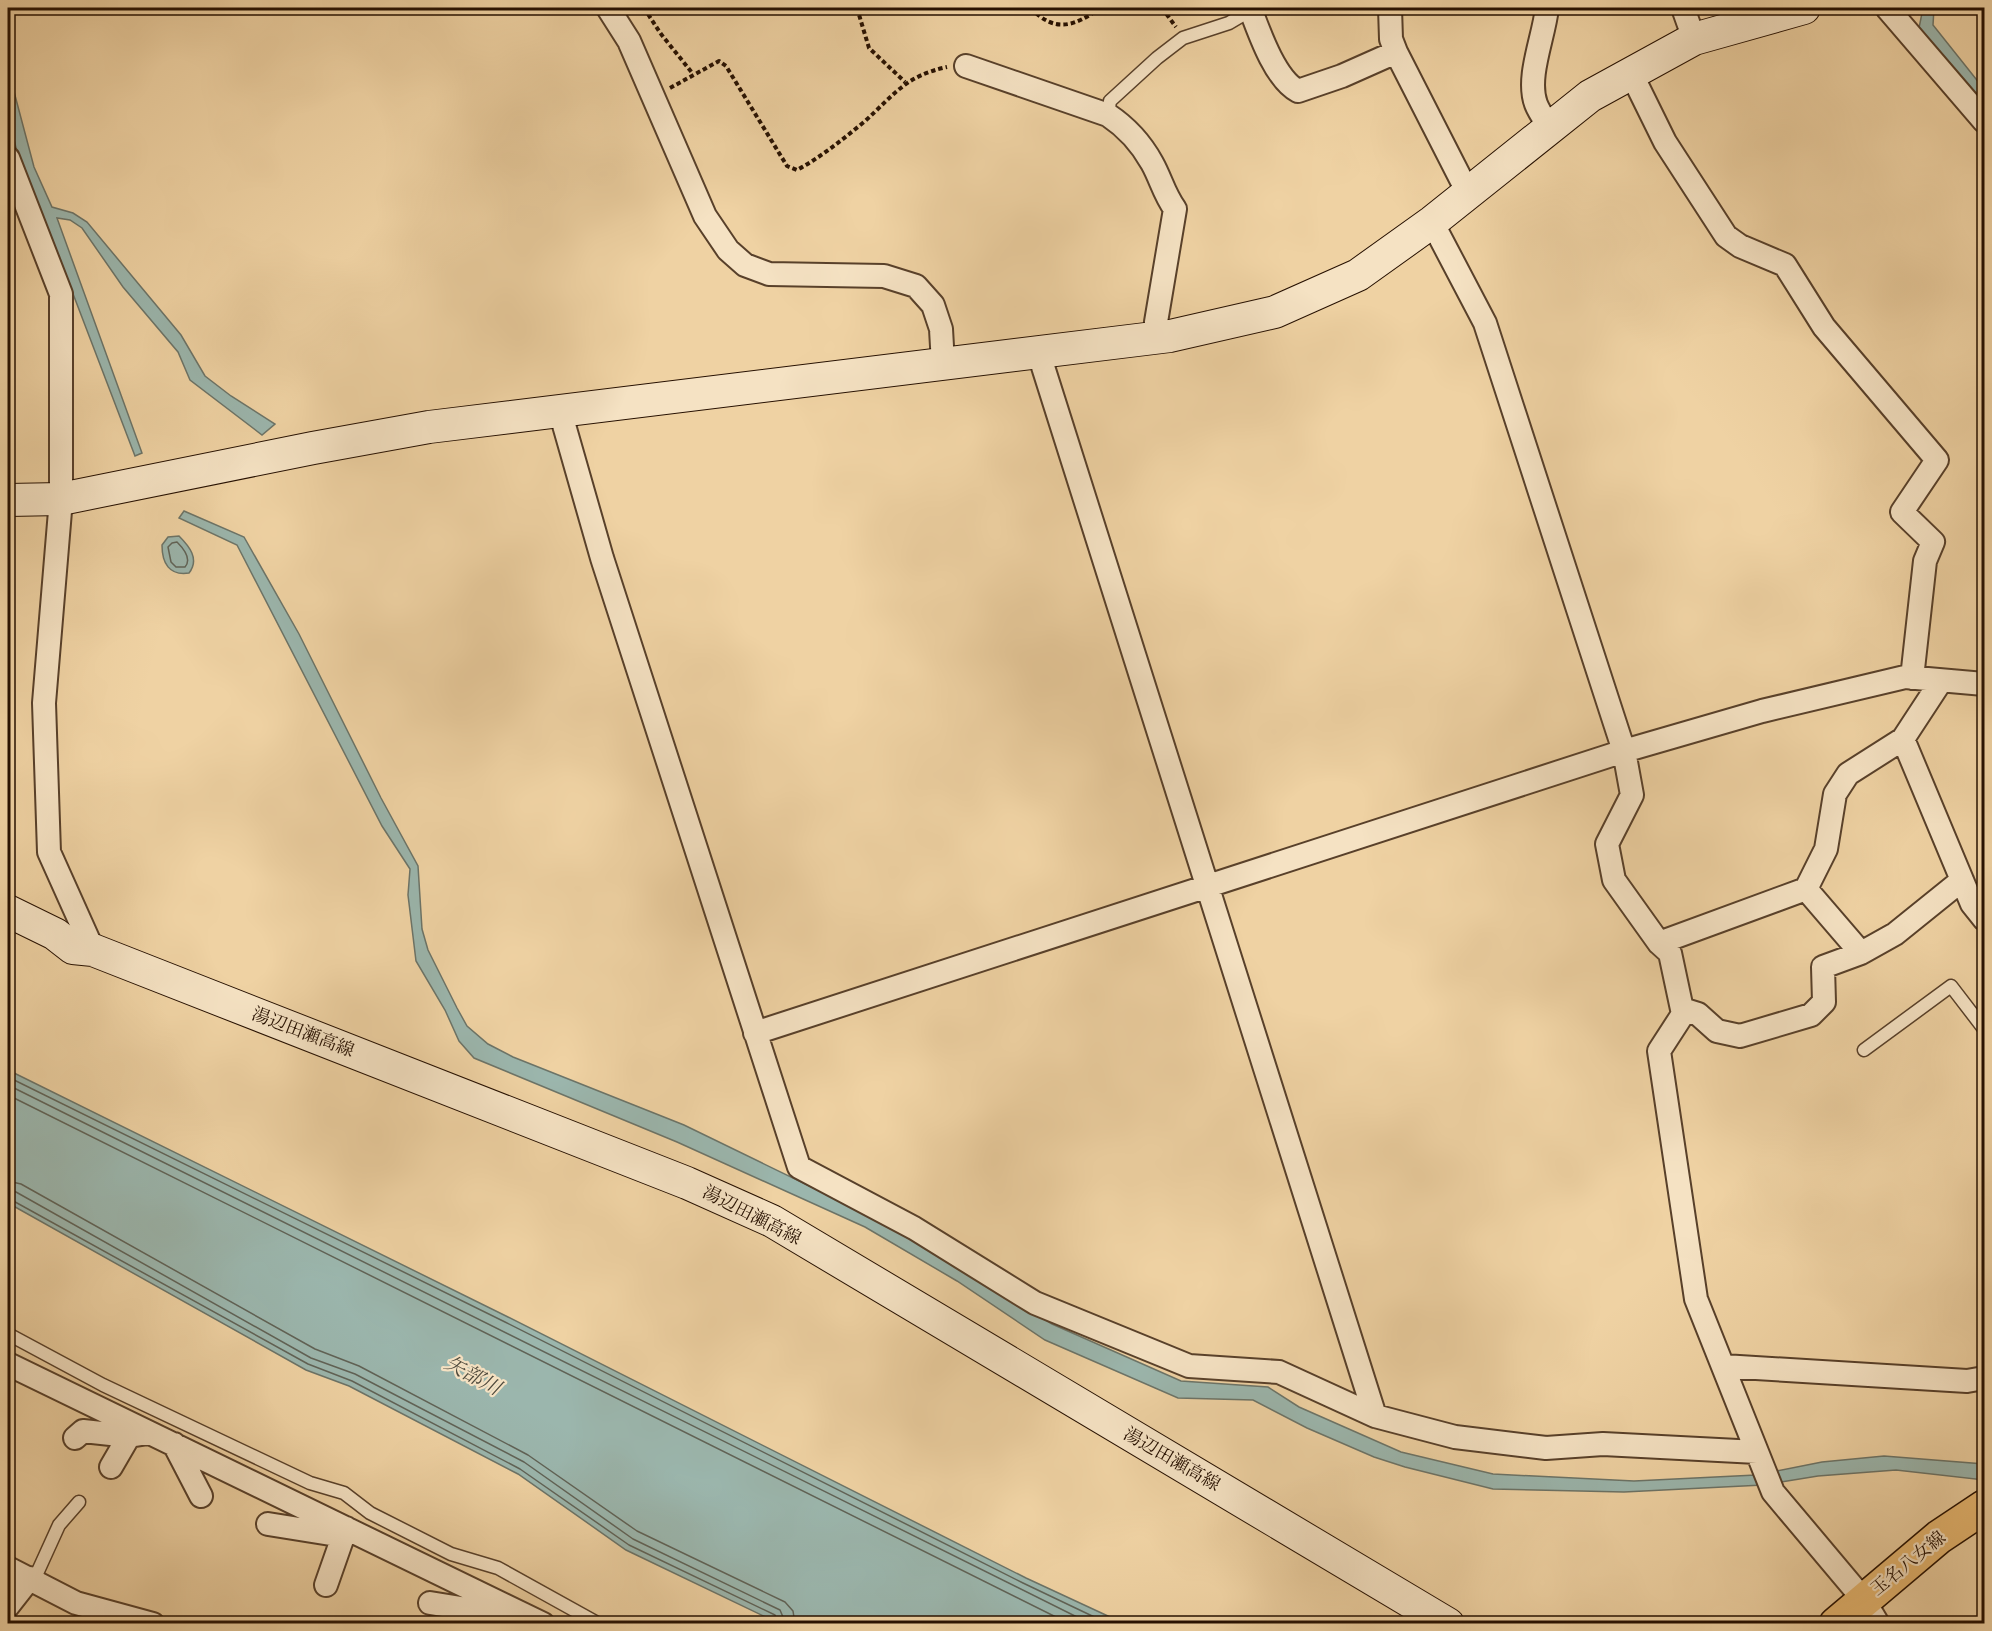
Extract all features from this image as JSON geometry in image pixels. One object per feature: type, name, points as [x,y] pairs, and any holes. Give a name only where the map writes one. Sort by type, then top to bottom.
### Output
[{"type":"main road","name":"玉名八女線","points":[[1836,1623],[1871,1611],[1939,1537],[1984,1508]]},
{"type":"street","points":[[608,8],[630,41],[652,98],[705,216],[728,250],[745,265],[769,274],[884,276],[916,286],[933,305],[941,329],[942,364]]},
{"type":"street","points":[[1390,8],[1391,39],[1396,52],[1468,193]]},
{"type":"street","points":[[1547,8],[1545,32],[1532,80],[1536,104],[1550,128]]},
{"type":"street","points":[[1683,8],[1694,39]]},
{"type":"street","points":[[8,500],[61,499],[429,427],[1039,354],[1170,336],[1275,312],[1358,275],[1432,222],[1590,96],[1694,39],[1804,8]]},
{"type":"street","points":[[1887,8],[1984,121]]},
{"type":"street","points":[[1250,9],[1287,86],[1298,91],[1342,76],[1396,52]]},
{"type":"street","points":[[966,66],[1108,115],[1126,127],[1152,163],[1165,196],[1175,209],[1156,322]]},
{"type":"street","points":[[1631,73],[1665,142],[1726,236],[1740,246],[1785,265],[1824,327],[1937,460],[1902,512],[1933,542],[1925,561],[1912,678]]},
{"type":"street","points":[[8,158],[61,294],[61,499],[44,703],[49,852],[93,950]]},
{"type":"street","points":[[1432,222],[1485,323],[1624,751],[1632,795],[1607,844],[1614,880],[1659,943],[1670,953],[1683,1014],[1659,1051],[1696,1299],[1773,1492],[1871,1611]]},
{"type":"street","points":[[1039,354],[1209,885],[1375,1416]]},
{"type":"street","points":[[560,411],[602,558],[799,1167],[914,1228],[1035,1303],[1189,1366],[1279,1372],[1375,1416],[1455,1437],[1546,1448],[1603,1444],[1760,1461]]},
{"type":"street","points":[[755,1033],[1624,751],[1762,711],[1905,677],[1984,684]]},
{"type":"street","points":[[1659,943],[1806,889],[1826,849],[1835,794],[1848,774],[1903,739],[1941,681]]},
{"type":"street","points":[[1903,739],[1972,904],[1984,919]]},
{"type":"street","points":[[1682,1009],[1698,1014],[1717,1031],[1740,1036],[1811,1015],[1824,1002],[1823,966],[1861,953],[1895,934],[1962,880]]},
{"type":"street","points":[[1806,889],[1861,953]]},
{"type":"street","name":"湯辺田瀬高線","points":[[8,911],[55,934],[73,948],[93,950],[687,1183],[772,1221],[1448,1623]]},
{"type":"street","points":[[8,1364],[139,1434],[174,1444],[344,1532],[480,1593],[508,1616]]},
{"type":"street","points":[[1723,1365],[1967,1382],[1984,1378]]},
{"type":"street","points":[[75,1438],[83,1431],[139,1434]]},
{"type":"street","points":[[111,1467],[139,1434]]},
{"type":"street","points":[[174,1444],[201,1496]]},
{"type":"street","points":[[268,1524],[344,1532]]},
{"type":"street","points":[[326,1584],[344,1532]]},
{"type":"street","points":[[8,1568],[76,1603],[116,1619],[153,1623]]},
{"type":"street","points":[[8,1606],[32,1579]]},
{"type":"street","points":[[430,1603],[543,1623]]},
{"type":"lane","points":[[1108,115],[1110,101],[1157,57],[1183,38],[1229,23],[1250,9]]},
{"type":"lane","points":[[1864,1050],[1951,986],[1984,1029]]},
{"type":"lane","points":[[8,1334],[103,1384],[310,1483],[344,1493],[370,1513],[452,1554],[498,1568],[599,1623]]},
{"type":"lane","points":[[32,1579],[58,1525],[79,1502]]},
{"type":"path","points":[[644,8],[661,34],[693,74]]},
{"type":"path","points":[[857,8],[870,48],[905,82]]},
{"type":"path","points":[[1031,8],[1052,25],[1065,25],[1100,8]]},
{"type":"path","points":[[1162,8],[1183,38]]},
{"type":"path","points":[[652,98],[719,62],[726,66],[787,166],[797,170],[820,158],[905,82],[945,67],[966,66]]},
{"type":"water","points":[[1923,8],[1934,8],[1933,25],[1984,89],[1984,106],[1919,28]]},
{"type":"water","points":[[8,69],[34,167],[52,207],[73,213],[87,222],[181,335],[205,376],[275,424],[262,435],[190,380],[178,352],[123,287],[82,228],[70,220],[57,218],[142,453],[135,456],[49,231],[21,167],[8,117]]},
{"type":"water","points":[[184,511],[244,537],[299,634],[381,798],[418,866],[422,929],[428,950],[467,1026],[488,1044],[513,1057],[684,1125],[873,1217],[1052,1324],[1181,1381],[1268,1387],[1299,1407],[1401,1452],[1493,1474],[1634,1481],[1756,1475],[1822,1462],[1884,1456],[1984,1464],[1984,1480],[1896,1470],[1818,1476],[1763,1485],[1624,1492],[1493,1489],[1405,1467],[1374,1457],[1307,1428],[1253,1400],[1178,1398],[1045,1340],[957,1281],[865,1227],[677,1142],[474,1058],[459,1041],[445,1010],[416,961],[408,895],[410,869],[382,826],[237,545],[179,518]]},
{"type":"water","points":[[179,536],[192,553],[193,563],[189,573],[172,570],[163,557],[162,545],[168,537]]},
{"type":"water","name":"矢部川","points":[[8,1070],[508,1317],[1026,1578],[1123,1623],[778,1623],[626,1550],[518,1474],[349,1386],[306,1370],[8,1203]]}]
